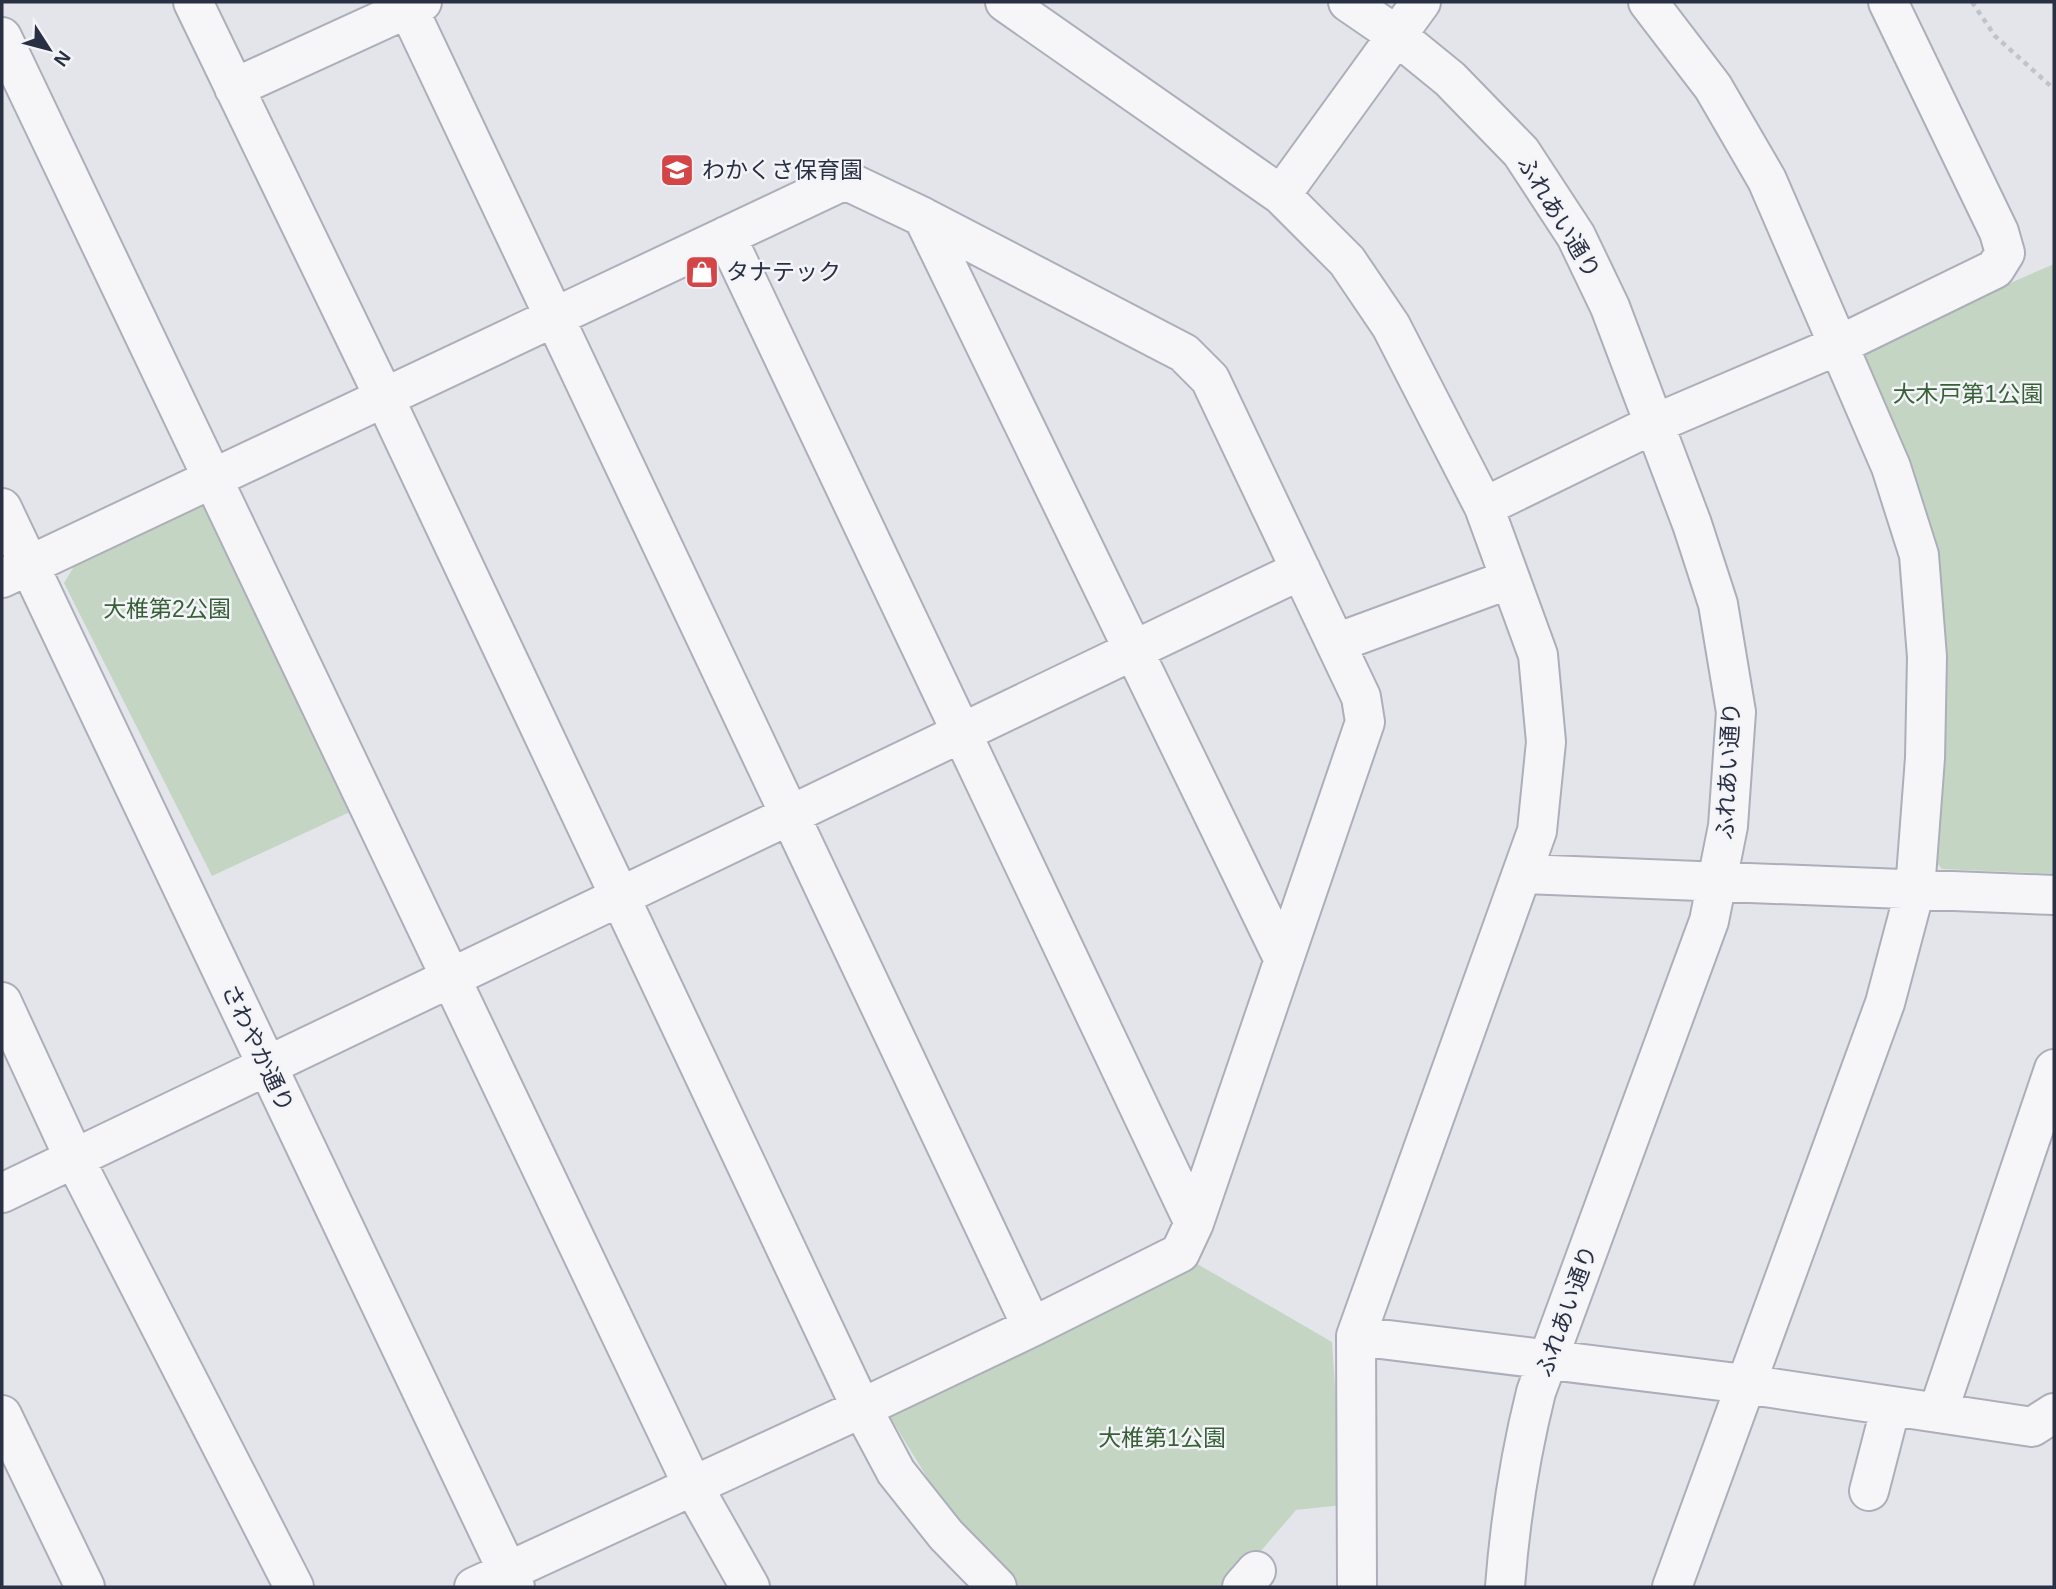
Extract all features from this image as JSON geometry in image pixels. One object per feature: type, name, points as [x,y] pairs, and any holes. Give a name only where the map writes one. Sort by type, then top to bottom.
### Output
[{"type":"street","points":[[193,2],[384,397],[862,1408],[896,1472],[946,1535],[997,1587]]},
{"type":"street","points":[[1005,2],[1281,195],[1347,261],[1391,326],[1484,507],[1538,655],[1546,742],[1537,831],[1356,1336],[1357,1587]]},
{"type":"street","name":"ふれあい通り","points":[[1348,2],[1396,35],[1450,79],[1521,152],[1582,248],[1610,307],[1692,524],[1718,604],[1736,712],[1728,826],[1709,921],[1536,1392],[1509,1525],[1505,1587]]},
{"type":"street","points":[[1281,195],[1421,2]]},
{"type":"street","points":[[1648,2],[1713,87],[1767,180],[1891,467],[1919,555],[1927,657],[1925,758],[1915,890],[1885,1003],[1672,1587]]},
{"type":"street","points":[[1484,507],[1654,424],[1839,345],[1995,269],[2005,253],[1999,232],[1888,2]]},
{"type":"street","points":[[234,88],[415,5],[555,317],[1032,1327]]},
{"type":"street","points":[[2,37],[693,1486],[750,1587]]},
{"type":"street","points":[[15,572],[845,180],[923,217],[1184,353],[1210,379],[1362,697],[1365,722],[1194,1223],[1180,1253],[1032,1327],[693,1486],[499,1582]]},
{"type":"street","points":[[923,217],[1283,958]]},
{"type":"street","points":[[726,236],[1194,1223]]},
{"type":"street","name":"さわやか通り","points":[[2,508],[15,572],[267,1066],[499,1582]]},
{"type":"street","points":[[2,1193],[1301,570]]},
{"type":"street","points":[[1336,643],[1510,579]]},
{"type":"street","points":[[1522,874],[2054,895]]},
{"type":"street","points":[[2,1002],[74,1158],[294,1587]]},
{"type":"street","points":[[1938,1412],[2054,1069]]},
{"type":"street","points":[[1356,1336],[1745,1384],[2032,1426],[2054,1413]]},
{"type":"street","points":[[1869,1491],[1891,1406]]},
{"type":"street","points":[[2,1415],[85,1587]]},
{"type":"path","points":[[1972,2],[1995,36],[2054,89]]},
{"type":"green space","name":"大木戸第1公園","points":[[2054,264],[2054,874],[1942,869],[1932,857],[1921,513],[1865,356],[1872,343]]},
{"type":"green space","name":"大椎第2公園","points":[[190,505],[207,508],[352,811],[212,876],[64,583],[79,558]]},
{"type":"green space","name":"大椎第1公園","points":[[1187,1258],[1332,1342],[1343,1505],[1296,1510],[1230,1587],[1020,1587],[1003,1574],[933,1487],[890,1417],[896,1403]]},
{"type":"place","name":"わかくさ保育園","points":[[677,170]]},
{"type":"place","name":"タナテック","points":[[702,272]]}]
